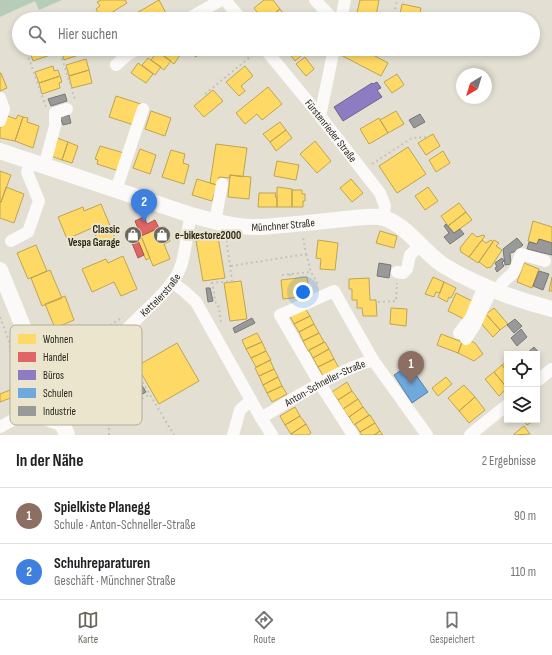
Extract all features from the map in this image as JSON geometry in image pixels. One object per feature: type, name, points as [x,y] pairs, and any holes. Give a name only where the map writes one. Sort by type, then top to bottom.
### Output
[{"type":"main road","name":"Münchner Straße","points":[[0,151],[191,215],[220,222],[259,227],[360,218],[383,218],[396,224],[407,232],[442,264],[471,281],[518,300],[552,309]]},
{"type":"main road","points":[[0,270],[23,325]]},
{"type":"street","points":[[200,12],[221,0]]},
{"type":"street","points":[[225,0],[234,12]]},
{"type":"street","points":[[315,0],[338,12]]},
{"type":"street","points":[[116,65],[125,56]]},
{"type":"street","name":"Fürstenrieder Straße","points":[[271,56],[380,193],[385,206],[383,218]]},
{"type":"street","points":[[320,116],[333,56]]},
{"type":"street","points":[[0,98],[4,109],[0,122]]},
{"type":"street","points":[[116,190],[143,109]]},
{"type":"street","points":[[11,241],[28,232],[39,201],[28,172],[37,164],[56,126],[61,111]]},
{"type":"street","points":[[220,222],[222,184]]},
{"type":"street","name":"Kettelerstraße","points":[[129,325],[172,282],[178,274],[182,262],[191,215]]},
{"type":"street","points":[[397,272],[403,273],[407,269],[410,255],[420,245]]},
{"type":"street","points":[[463,336],[470,319],[492,289],[502,284],[514,272],[521,254],[545,261]]},
{"type":"street","points":[[172,282],[184,290],[196,302],[272,435]]},
{"type":"street","points":[[353,435],[320,384],[280,315],[334,291],[374,360]]},
{"type":"street","name":"Anton-Schneller-Straße","points":[[261,418],[320,384],[361,364],[374,360],[427,435]]},
{"type":"street","points":[[540,379],[552,369]]},
{"type":"street","points":[[233,435],[240,410],[251,400]]},
{"type":"street","points":[[470,435],[504,407]]},
{"type":"street","name":"Kettelerstraße","points":[[0,427],[10,421]]},
{"type":"street","points":[[56,425],[66,430]]},
{"type":"path","points":[[0,6],[12,0]]},
{"type":"path","points":[[394,12],[397,0]]},
{"type":"path","points":[[28,56],[45,107],[61,111],[75,100],[60,56]]},
{"type":"path","points":[[204,94],[252,56]]},
{"type":"path","points":[[362,170],[412,138],[426,137]]},
{"type":"path","points":[[211,330],[221,324],[219,307],[216,304],[212,283],[232,281],[225,232],[220,222]]},
{"type":"path","points":[[302,232],[311,272],[324,295]]},
{"type":"path","points":[[230,266],[306,254]]},
{"type":"path","points":[[282,275],[311,272]]},
{"type":"path","points":[[378,302],[396,301],[397,272]]},
{"type":"path","points":[[290,274],[291,279]]},
{"type":"path","points":[[0,317],[10,341],[10,349]]},
{"type":"path","points":[[109,325],[120,318]]},
{"type":"path","points":[[142,377],[174,435]]},
{"type":"path","points":[[142,399],[150,394]]},
{"type":"green space","points":[[0,0],[62,0],[39,10],[35,1],[0,17]]},
{"type":"building: Wohnen","points":[[101,0],[125,0],[127,3],[112,12],[98,12],[96,9],[100,6],[97,2]]},
{"type":"building: Wohnen","points":[[159,0],[165,12],[138,12]]},
{"type":"building: Wohnen","points":[[264,0],[273,0],[280,9],[276,12],[257,12],[254,8]]},
{"type":"building: Wohnen","points":[[360,0],[379,0],[377,12],[357,12]]},
{"type":"building: Wohnen","points":[[402,4],[421,8],[420,12],[400,12]]},
{"type":"building: Wohnen","points":[[31,56],[47,56],[33,61]]},
{"type":"building: Wohnen","points":[[63,56],[75,56],[64,60]]},
{"type":"building: Wohnen","points":[[154,56],[164,56],[171,61],[164,70],[151,60]]},
{"type":"building: Wohnen","points":[[164,56],[179,56],[174,64]]},
{"type":"building: Wohnen","points":[[291,56],[301,56],[295,61]]},
{"type":"building: Wohnen","points":[[343,56],[375,56],[388,63],[381,76]]},
{"type":"building: Wohnen","points":[[305,57],[314,69],[306,76],[296,64]]},
{"type":"building: Wohnen","points":[[148,58],[161,67],[155,75],[142,65]]},
{"type":"building: Wohnen","points":[[86,59],[89,70],[69,76],[66,65]]},
{"type":"building: Wohnen","points":[[138,63],[153,74],[146,83],[131,73]]},
{"type":"building: Wohnen","points":[[53,66],[54,71],[58,70],[60,76],[39,83],[35,72]]},
{"type":"building: Wohnen","points":[[245,66],[253,76],[241,86],[245,91],[239,96],[226,82]]},
{"type":"building: Wohnen","points":[[89,70],[92,83],[72,88],[69,76]]},
{"type":"building: Wohnen","points":[[0,73],[7,88],[0,91]]},
{"type":"building: Wohnen","points":[[397,74],[404,85],[392,93],[384,82]]},
{"type":"building: Wohnen","points":[[60,76],[62,82],[59,83],[60,88],[42,94],[39,83]]},
{"type":"building: Wohnen","points":[[268,87],[282,104],[262,120],[257,114],[245,124],[236,113]]},
{"type":"building: Wohnen","points":[[213,90],[223,101],[204,117],[194,106]]},
{"type":"building: Wohnen","points":[[116,96],[141,104],[134,125],[109,117]]},
{"type":"building: Wohnen","points":[[151,111],[171,118],[165,136],[145,129]]},
{"type":"building: Wohnen","points":[[396,111],[404,124],[388,133],[380,120]]},
{"type":"building: Wohnen","points":[[5,115],[16,119],[18,115],[23,117],[15,141],[0,138],[0,129]]},
{"type":"building: Wohnen","points":[[23,117],[28,118],[27,122],[39,126],[33,148],[15,141]]},
{"type":"building: Wohnen","points":[[379,118],[388,133],[369,144],[360,129]]},
{"type":"building: Wohnen","points":[[280,122],[286,130],[270,142],[263,134]]},
{"type":"building: Wohnen","points":[[286,130],[292,138],[276,151],[270,142]]},
{"type":"building: Wohnen","points":[[433,134],[440,146],[426,155],[418,143]]},
{"type":"building: Wohnen","points":[[57,138],[68,142],[62,160],[51,156]]},
{"type":"building: Wohnen","points":[[315,141],[331,161],[317,173],[300,154]]},
{"type":"building: Wohnen","points":[[68,142],[78,146],[72,163],[62,160]]},
{"type":"building: Wohnen","points":[[216,144],[247,148],[243,177],[230,175],[230,178],[219,177],[217,185],[210,183]]},
{"type":"building: Wohnen","points":[[100,146],[124,153],[119,171],[97,164],[98,160],[95,159]]},
{"type":"building: Wohnen","points":[[408,147],[426,174],[397,193],[379,166]]},
{"type":"building: Wohnen","points":[[140,149],[156,155],[150,174],[133,168]]},
{"type":"building: Wohnen","points":[[171,150],[185,154],[183,163],[189,165],[184,184],[162,177]]},
{"type":"building: Wohnen","points":[[443,151],[450,163],[436,172],[429,160]]},
{"type":"building: Wohnen","points":[[277,161],[299,165],[296,180],[274,176]]},
{"type":"building: Wohnen","points":[[0,171],[11,175],[1,202],[0,202]]},
{"type":"building: Wohnen","points":[[230,175],[251,177],[249,199],[228,197]]},
{"type":"building: Wohnen","points":[[197,179],[217,185],[212,201],[192,195]]},
{"type":"building: Wohnen","points":[[351,179],[363,193],[352,202],[340,188]]},
{"type":"building: Wohnen","points":[[6,187],[24,194],[14,223],[0,218],[0,202]]},
{"type":"building: Wohnen","points":[[277,187],[292,189],[292,207],[277,207]]},
{"type":"building: Wohnen","points":[[428,187],[438,201],[425,210],[415,196]]},
{"type":"building: Wohnen","points":[[292,190],[302,190],[302,194],[305,194],[303,207],[292,207]]},
{"type":"building: Wohnen","points":[[259,193],[276,193],[275,197],[277,197],[277,207],[258,207]]},
{"type":"building: Wohnen","points":[[459,203],[466,212],[448,226],[441,216]]},
{"type":"building: Wohnen","points":[[101,204],[116,240],[100,246],[92,228],[67,239],[58,217],[83,207],[84,211]]},
{"type":"building: Wohnen","points":[[466,212],[472,220],[454,233],[448,226]]},
{"type":"building: Wohnen","points":[[533,221],[552,227],[552,243],[539,239],[537,244],[528,241]]},
{"type":"building: Wohnen","points":[[164,226],[170,241],[164,244],[170,259],[153,266],[141,236]]},
{"type":"building: Wohnen","points":[[138,229],[150,258],[146,260],[134,231]]},
{"type":"building: Wohnen","points":[[380,231],[397,236],[394,248],[376,243]]},
{"type":"building: Wohnen","points":[[472,233],[477,237],[483,235],[485,236],[469,257],[461,252],[460,248]]},
{"type":"building: Wohnen","points":[[218,237],[225,278],[203,281],[196,241]]},
{"type":"building: Wohnen","points":[[318,240],[338,243],[335,270],[320,269],[321,259],[316,258]]},
{"type":"building: Wohnen","points":[[482,240],[486,243],[491,240],[493,242],[478,263],[469,257]]},
{"type":"building: Wohnen","points":[[494,240],[499,243],[496,246],[502,250],[491,267],[487,268],[479,262]]},
{"type":"building: Wohnen","points":[[36,245],[47,271],[28,279],[17,253]]},
{"type":"building: Wohnen","points":[[123,256],[137,289],[121,296],[114,282],[92,292],[82,269],[106,259],[108,263]]},
{"type":"building: Wohnen","points":[[524,263],[539,269],[532,288],[517,282]]},
{"type":"building: Wohnen","points":[[50,270],[62,298],[42,306],[31,278]]},
{"type":"building: Wohnen","points":[[307,277],[310,296],[283,299],[281,280]]},
{"type":"building: Wohnen","points":[[433,277],[444,282],[440,293],[436,292],[434,297],[425,294]]},
{"type":"building: Wohnen","points":[[552,277],[552,291],[549,291]]},
{"type":"building: Wohnen","points":[[369,278],[370,300],[376,300],[377,316],[363,316],[362,308],[357,308],[357,300],[352,300],[352,289],[349,289],[349,279]]},
{"type":"building: Wohnen","points":[[241,281],[247,319],[230,321],[224,283]]},
{"type":"building: Wohnen","points":[[444,282],[456,288],[451,298],[449,297],[447,302],[438,297]]},
{"type":"building: Wohnen","points":[[456,293],[472,301],[464,319],[448,311]]},
{"type":"building: Wohnen","points":[[65,296],[74,320],[62,325],[54,325],[45,304]]},
{"type":"building: Wohnen","points":[[305,308],[310,316],[294,324],[290,316]]},
{"type":"building: Wohnen","points":[[391,308],[407,309],[406,326],[390,324]]},
{"type":"building: Wohnen","points":[[494,308],[508,324],[500,330],[486,314]]},
{"type":"building: Wohnen","points":[[486,314],[500,330],[493,337],[479,321]]},
{"type":"building: Wohnen","points":[[310,316],[314,324],[299,332],[294,324]]},
{"type":"building: Wohnen","points":[[314,324],[319,333],[303,341],[299,332]]},
{"type":"building: Wohnen","points":[[257,333],[262,342],[246,349],[242,340]]},
{"type":"building: Wohnen","points":[[319,333],[324,342],[308,351],[303,341]]},
{"type":"building: Wohnen","points":[[441,334],[462,342],[458,353],[437,345]]},
{"type":"building: Wohnen","points":[[469,340],[475,343],[483,354],[474,361],[458,353],[462,342]]},
{"type":"building: Wohnen","points":[[262,342],[266,351],[251,358],[246,349]]},
{"type":"building: Wohnen","points":[[325,342],[329,349],[313,358],[309,350]]},
{"type":"building: Wohnen","points":[[177,343],[199,381],[159,404],[142,375],[142,363]]},
{"type":"building: Wohnen","points":[[329,349],[334,359],[318,367],[313,358]]},
{"type":"building: Wohnen","points":[[266,351],[271,360],[256,367],[251,358]]},
{"type":"building: Wohnen","points":[[334,359],[339,368],[323,376],[318,367]]},
{"type":"building: Wohnen","points":[[270,360],[274,369],[259,376],[255,368]]},
{"type":"building: Wohnen","points":[[502,365],[504,367],[504,384],[494,372]]},
{"type":"building: Wohnen","points":[[274,369],[278,377],[263,385],[259,376]]},
{"type":"building: Wohnen","points":[[494,372],[504,384],[504,391],[499,396],[485,379]]},
{"type":"building: Wohnen","points":[[278,377],[282,386],[267,393],[263,385]]},
{"type":"building: Wohnen","points":[[446,377],[452,384],[438,396],[432,388]]},
{"type":"building: Wohnen","points":[[347,382],[352,391],[338,400],[332,392]]},
{"type":"building: Wohnen","points":[[464,385],[475,397],[459,411],[448,398]]},
{"type":"building: Wohnen","points":[[282,386],[287,394],[272,402],[267,393]]},
{"type":"building: Wohnen","points":[[10,390],[10,398],[0,402],[0,394]]},
{"type":"building: Wohnen","points":[[352,391],[358,399],[343,409],[338,400]]},
{"type":"building: Wohnen","points":[[475,397],[485,410],[469,423],[459,411]]},
{"type":"building: Wohnen","points":[[358,399],[363,407],[349,417],[343,409]]},
{"type":"building: Wohnen","points":[[295,407],[300,416],[285,425],[280,416]]},
{"type":"building: Wohnen","points":[[363,407],[369,415],[354,425],[349,417]]},
{"type":"building: Wohnen","points":[[370,415],[375,423],[360,432],[355,424]]},
{"type":"building: Wohnen","points":[[300,416],[306,424],[291,434],[285,425]]},
{"type":"building: Wohnen","points":[[375,423],[380,431],[374,435],[362,435],[360,432]]},
{"type":"building: Wohnen","points":[[306,424],[311,433],[308,435],[291,434]]},
{"type":"building: Wohnen","points":[[524,426],[530,434],[514,435],[514,434]]},
{"type":"building: Wohnen","points":[[380,431],[383,435],[374,435]]},
{"type":"building: Handel","points":[[144,217],[147,224],[155,220],[159,228],[141,236],[135,221]]},
{"type":"building: Handel","points":[[134,231],[144,255],[138,258],[128,233]]},
{"type":"building: Büros","points":[[377,82],[381,88],[377,90],[382,97],[343,121],[334,107],[372,83]]},
{"type":"building: Schulen","points":[[409,365],[428,392],[412,403],[394,375]]},
{"type":"building: Industrie","points":[[65,94],[67,101],[51,106],[48,99]]},
{"type":"building: Industrie","points":[[420,114],[425,122],[414,128],[409,120]]},
{"type":"building: Industrie","points":[[69,115],[71,123],[63,125],[60,117]]},
{"type":"building: Industrie","points":[[446,224],[454,233],[460,229],[464,234],[450,244],[444,237],[449,233],[444,226]]},
{"type":"building: Industrie","points":[[517,238],[523,245],[514,252],[510,253],[511,264],[505,265],[503,249]]},
{"type":"building: Industrie","points":[[539,239],[552,243],[552,255],[527,249],[529,242],[537,244]]},
{"type":"building: Industrie","points":[[502,258],[504,261],[502,263],[504,266],[497,272],[495,263]]},
{"type":"building: Industrie","points":[[379,263],[391,265],[389,278],[377,276]]},
{"type":"building: Industrie","points":[[539,271],[549,274],[543,290],[533,286]]},
{"type":"building: Industrie","points":[[206,288],[210,288],[213,301],[208,302]]},
{"type":"building: Industrie","points":[[252,318],[255,323],[235,333],[233,328]]},
{"type":"building: Industrie","points":[[515,319],[522,326],[514,333],[507,325]]},
{"type":"building: Industrie","points":[[521,329],[527,337],[517,346],[511,338]]},
{"type":"building: Industrie","points":[[534,347],[537,351],[529,351]]},
{"type":"building: Industrie","points":[[142,386],[146,392],[142,394]]},
{"type":"place","name":"Schuhreparaturen","points":[[144,222]]},
{"type":"place","name":"Classic Vespa Garage","points":[[133,235]]},
{"type":"place","name":"e-bikestore2000","points":[[162,235]]},
{"type":"place","name":"Spielkiste Planegg","points":[[411,384]]}]
